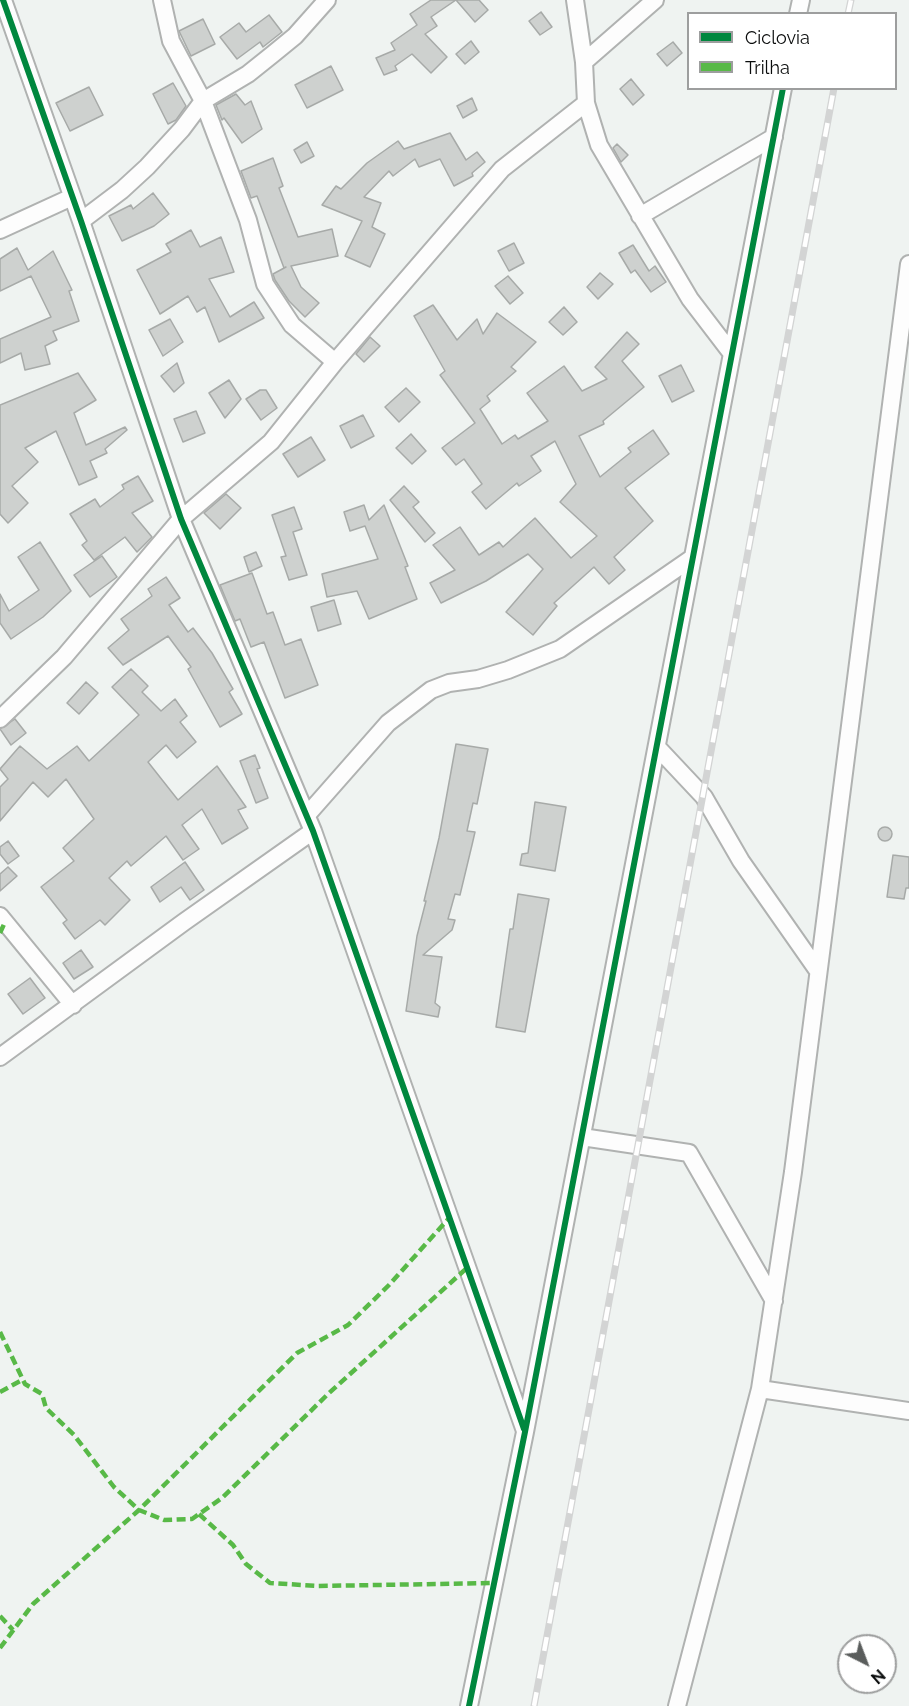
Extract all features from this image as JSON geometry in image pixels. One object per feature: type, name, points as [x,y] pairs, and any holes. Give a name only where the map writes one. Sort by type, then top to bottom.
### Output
[{"type":"street","points":[[3,0],[81,221],[181,519],[307,815],[525,1432]]},
{"type":"street","points":[[162,0],[171,41],[203,101],[248,220],[268,291],[292,325],[335,362]]},
{"type":"street","points":[[81,221],[122,190],[147,167],[182,129],[203,101],[248,74],[273,54],[295,36],[327,0]]},
{"type":"street","points":[[575,0],[584,62],[586,103],[599,145],[690,299],[732,354]]},
{"type":"street","points":[[584,62],[655,0]]},
{"type":"street","points":[[469,1706],[525,1432],[783,90]]},
{"type":"street","points":[[0,719],[64,657],[181,519],[271,441],[335,362],[502,169],[586,103]]},
{"type":"street","points":[[640,216],[774,136]]},
{"type":"street","points":[[0,230],[72,197]]},
{"type":"street","points":[[677,1706],[760,1389],[793,1172],[818,971],[904,347],[909,264]]},
{"type":"street","points":[[307,815],[388,723],[431,690],[449,683],[478,679],[508,670],[560,649],[692,558]]},
{"type":"street","points":[[657,747],[704,797],[741,861],[818,971]]},
{"type":"street","points":[[0,1057],[313,831]]},
{"type":"street","points":[[0,916],[73,1005]]},
{"type":"street","points":[[582,1137],[688,1153],[774,1301]]},
{"type":"street","points":[[760,1389],[909,1411]]},
{"type":"building","points":[[431,0],[456,0],[431,17],[437,26],[425,34],[447,57],[431,73],[412,54],[395,66],[397,70],[384,75],[376,58],[395,50],[391,43],[417,25],[410,14]]},
{"type":"building","points":[[456,0],[479,0],[488,10],[475,22]]},
{"type":"building","points":[[541,12],[552,27],[540,35],[529,21]]},
{"type":"building","points":[[269,15],[282,32],[263,47],[260,42],[237,59],[220,37],[239,23],[246,32]]},
{"type":"building","points":[[203,19],[215,44],[191,56],[179,31]]},
{"type":"building","points":[[471,41],[479,52],[465,64],[456,54]]},
{"type":"building","points":[[673,42],[682,53],[667,66],[657,54]]},
{"type":"building","points":[[331,66],[343,90],[307,108],[295,85]]},
{"type":"building","points":[[631,79],[644,95],[633,105],[620,89]]},
{"type":"building","points":[[173,83],[186,106],[176,120],[168,124],[153,94]]},
{"type":"building","points":[[89,87],[103,115],[70,131],[56,103]]},
{"type":"building","points":[[236,94],[245,105],[251,101],[262,129],[242,143],[224,118],[222,120],[216,105]]},
{"type":"building","points":[[472,98],[477,110],[463,118],[457,106]]},
{"type":"building","points":[[450,133],[466,160],[477,152],[485,162],[472,173],[473,176],[454,186],[440,159],[419,167],[415,159],[393,176],[389,171],[364,197],[381,203],[372,227],[385,234],[370,267],[345,256],[362,221],[322,205],[336,186],[341,189],[367,163],[398,141],[404,149]]},
{"type":"building","points":[[307,142],[314,156],[301,163],[294,150]]},
{"type":"building","points":[[617,144],[628,155],[621,162],[613,148]]},
{"type":"building","points":[[273,158],[283,186],[279,188],[298,237],[332,229],[338,256],[291,266],[301,287],[319,303],[305,317],[289,301],[275,280],[273,274],[286,267],[284,268],[257,196],[251,198],[241,171]]},
{"type":"building","points":[[153,193],[169,214],[154,226],[122,241],[109,216],[131,205],[133,209]]},
{"type":"building","points":[[191,230],[200,247],[221,237],[234,272],[209,279],[230,317],[254,302],[264,318],[219,342],[205,307],[197,312],[188,296],[160,314],[137,270],[171,252],[166,244]]},
{"type":"building","points":[[514,243],[524,263],[509,271],[498,251]]},
{"type":"building","points":[[633,245],[649,271],[655,266],[666,282],[651,292],[635,270],[631,273],[619,253]]},
{"type":"building","points":[[17,248],[28,270],[53,251],[72,290],[69,291],[79,321],[53,331],[57,340],[45,346],[50,364],[25,370],[21,353],[0,363],[0,339],[51,317],[31,276],[0,291],[0,259]]},
{"type":"building","points":[[600,273],[613,284],[598,299],[587,287]]},
{"type":"building","points":[[508,276],[523,293],[510,304],[495,286]]},
{"type":"building","points":[[433,305],[457,340],[477,319],[483,334],[497,313],[536,342],[511,367],[516,371],[487,396],[490,401],[480,409],[502,444],[515,435],[518,439],[548,421],[527,393],[564,366],[582,391],[607,379],[595,367],[627,332],[639,344],[622,361],[644,387],[603,421],[604,424],[579,436],[600,477],[631,452],[628,448],[653,430],[669,454],[625,488],[653,521],[614,557],[625,570],[609,584],[594,567],[554,603],[557,606],[533,635],[506,612],[543,569],[528,554],[486,581],[441,603],[430,583],[455,570],[433,545],[460,527],[479,555],[499,542],[503,547],[535,518],[571,558],[597,536],[560,502],[576,484],[555,441],[531,456],[541,471],[519,486],[517,483],[486,509],[472,492],[482,484],[464,459],[456,465],[442,448],[475,423],[440,375],[445,371],[414,316]]},
{"type":"building","points":[[564,307],[577,322],[563,335],[549,322]]},
{"type":"building","points":[[170,319],[183,342],[163,356],[149,330]]},
{"type":"building","points":[[370,337],[380,346],[364,362],[356,354]]},
{"type":"building","points":[[177,363],[184,383],[174,392],[161,376]]},
{"type":"building","points":[[681,365],[694,391],[672,402],[659,376]]},
{"type":"building","points":[[78,373],[96,400],[74,413],[86,445],[125,427],[127,430],[105,449],[107,453],[90,461],[97,477],[79,485],[56,431],[25,448],[38,462],[12,486],[28,503],[8,523],[0,514],[0,405]]},
{"type":"building","points":[[229,380],[241,399],[225,418],[209,393]]},
{"type":"building","points":[[406,388],[420,402],[399,422],[385,407]]},
{"type":"building","points":[[260,390],[266,390],[277,408],[261,420],[246,399]]},
{"type":"building","points":[[196,411],[205,433],[183,442],[174,419]]},
{"type":"building","points":[[363,415],[374,436],[351,448],[340,426]]},
{"type":"building","points":[[411,434],[426,451],[412,464],[396,448]]},
{"type":"building","points":[[311,437],[325,460],[298,477],[283,454]]},
{"type":"building","points":[[138,476],[153,501],[132,513],[152,537],[137,552],[125,537],[94,560],[82,545],[87,541],[70,514],[95,499],[100,507],[124,489],[122,485]]},
{"type":"building","points":[[404,486],[419,502],[413,507],[435,533],[425,542],[390,500]]},
{"type":"building","points":[[226,494],[241,508],[220,529],[204,513]]},
{"type":"building","points":[[364,505],[369,520],[384,505],[408,566],[405,567],[417,599],[369,619],[357,591],[327,597],[322,574],[378,559],[365,526],[350,531],[344,512]]},
{"type":"building","points":[[294,507],[302,529],[293,532],[307,575],[289,580],[281,557],[286,556],[272,515]]},
{"type":"building","points":[[40,542],[71,591],[43,617],[11,639],[0,623],[0,594],[9,611],[39,590],[18,557]]},
{"type":"building","points":[[256,552],[262,566],[249,572],[244,557]]},
{"type":"building","points":[[102,556],[117,577],[90,597],[74,575]]},
{"type":"building","points":[[252,573],[267,614],[273,612],[285,645],[301,639],[318,685],[285,698],[264,642],[251,647],[240,619],[235,621],[220,585]]},
{"type":"building","points":[[166,577],[180,598],[169,605],[188,632],[193,628],[212,653],[233,689],[229,692],[242,714],[220,727],[188,669],[191,667],[168,636],[123,665],[108,648],[129,630],[121,619],[152,596],[148,589]]},
{"type":"building","points":[[334,600],[341,624],[318,631],[311,607]]},
{"type":"building","points":[[131,669],[148,686],[142,692],[161,711],[175,699],[187,716],[180,722],[196,742],[177,758],[166,745],[148,762],[178,800],[217,766],[246,807],[238,810],[248,828],[222,844],[202,809],[182,825],[199,849],[183,860],[166,836],[131,866],[127,861],[109,878],[130,900],[105,925],[100,920],[75,939],[63,923],[67,920],[41,887],[74,861],[63,848],[94,819],[66,779],[48,797],[33,782],[0,821],[0,787],[8,779],[0,769],[20,746],[47,769],[77,746],[89,761],[139,715],[112,687]]},
{"type":"building","points":[[86,682],[98,693],[79,714],[67,703]]},
{"type":"building","points":[[15,719],[26,733],[11,745],[0,729]]},
{"type":"building","points":[[456,744],[488,749],[477,804],[473,803],[467,831],[475,832],[472,845],[460,895],[455,894],[448,919],[455,920],[452,930],[423,955],[442,957],[435,1003],[440,1007],[438,1017],[406,1011],[417,936],[439,838]]},
{"type":"building","points":[[255,755],[260,768],[257,769],[268,798],[256,803],[240,761]]},
{"type":"building","points":[[535,802],[566,807],[555,871],[520,865],[522,854],[528,853]]},
{"type":"building","points":[[882,827],[888,827],[892,834],[888,841],[882,841],[878,837],[878,831]]},
{"type":"building","points":[[8,841],[19,856],[8,864],[0,854],[0,847]]},
{"type":"building","points":[[893,855],[909,857],[909,888],[906,888],[904,899],[887,897]]},
{"type":"building","points":[[185,862],[204,890],[190,900],[181,887],[160,902],[151,887]]},
{"type":"building","points":[[8,867],[17,876],[0,891],[0,874]]},
{"type":"building","points":[[518,894],[549,899],[525,1032],[496,1027],[510,929],[513,929]]},
{"type":"building","points":[[81,950],[93,967],[74,979],[63,963]]},
{"type":"building","points":[[30,978],[45,998],[23,1014],[8,994]]},
{"type":"railway","points":[[848,12],[851,0]]},
{"type":"railway","points":[[534,1706],[834,90]]},
{"type":"marked path","points":[[0,933],[5,922]]},
{"type":"marked path","points":[[0,1648],[33,1604],[139,1510],[297,1353],[348,1325],[389,1285],[450,1217]]},
{"type":"marked path","points":[[0,1332],[25,1384],[42,1394],[46,1408],[74,1435],[114,1487],[139,1510],[164,1520],[192,1519],[222,1498],[328,1394],[468,1267]]},
{"type":"marked path","points":[[0,1392],[22,1380]]},
{"type":"marked path","points":[[199,1514],[233,1545],[246,1564],[270,1583],[318,1586],[495,1583]]},
{"type":"marked path","points":[[0,1616],[13,1630]]},
{"type":"cycle path","points":[[3,0],[81,221],[181,519],[313,831],[524,1429]]},
{"type":"cycle path","points":[[469,1706],[525,1432],[783,90]]}]
